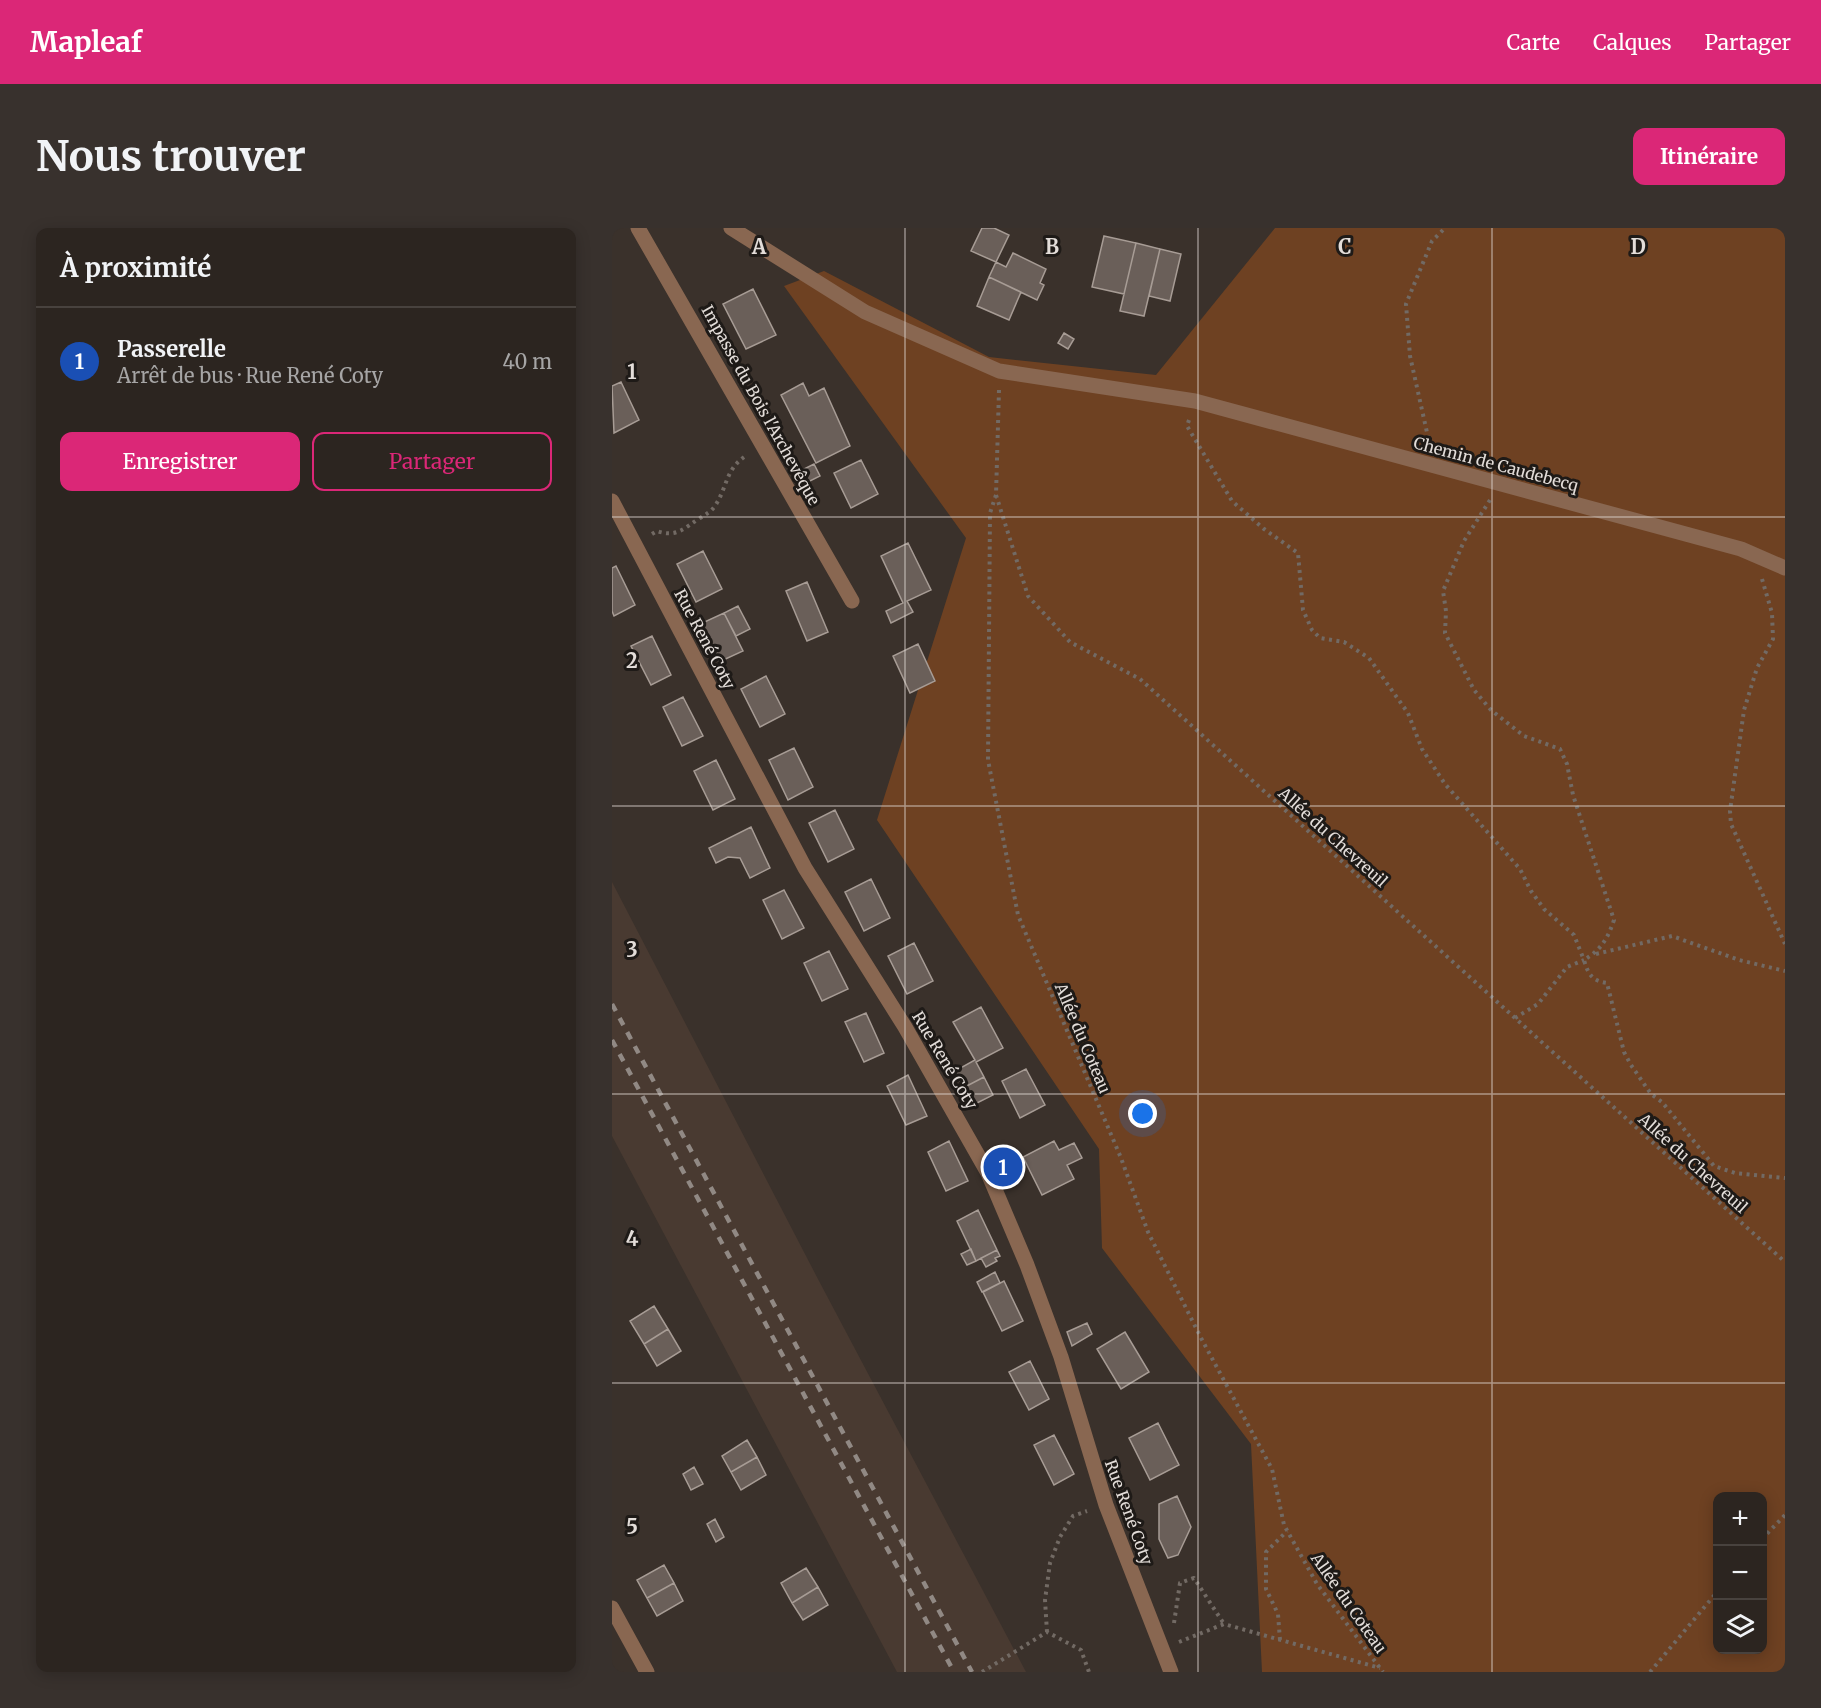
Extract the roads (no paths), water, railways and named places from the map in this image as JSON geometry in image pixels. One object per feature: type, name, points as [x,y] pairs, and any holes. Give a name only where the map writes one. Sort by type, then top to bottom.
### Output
[{"type":"street","name":"Impasse du Bois l'Archevêque","points":[[638,228],[852,601]]},
{"type":"street","name":"Chemin de Caudebecq","points":[[731,228],[865,312],[999,371],[1195,401],[1754,555],[1785,568]]},
{"type":"street","name":"Rue René Coty","points":[[612,501],[805,868],[905,1027],[988,1173],[1028,1265],[1061,1357],[1106,1505],[1171,1672]]},
{"type":"street","points":[[612,1608],[647,1672]]},
{"type":"railway","points":[[612,1004],[972,1672]]},
{"type":"railway","points":[[612,1040],[954,1672]]},
{"type":"place","name":"Passerelle","points":[[1003,1167]]}]
